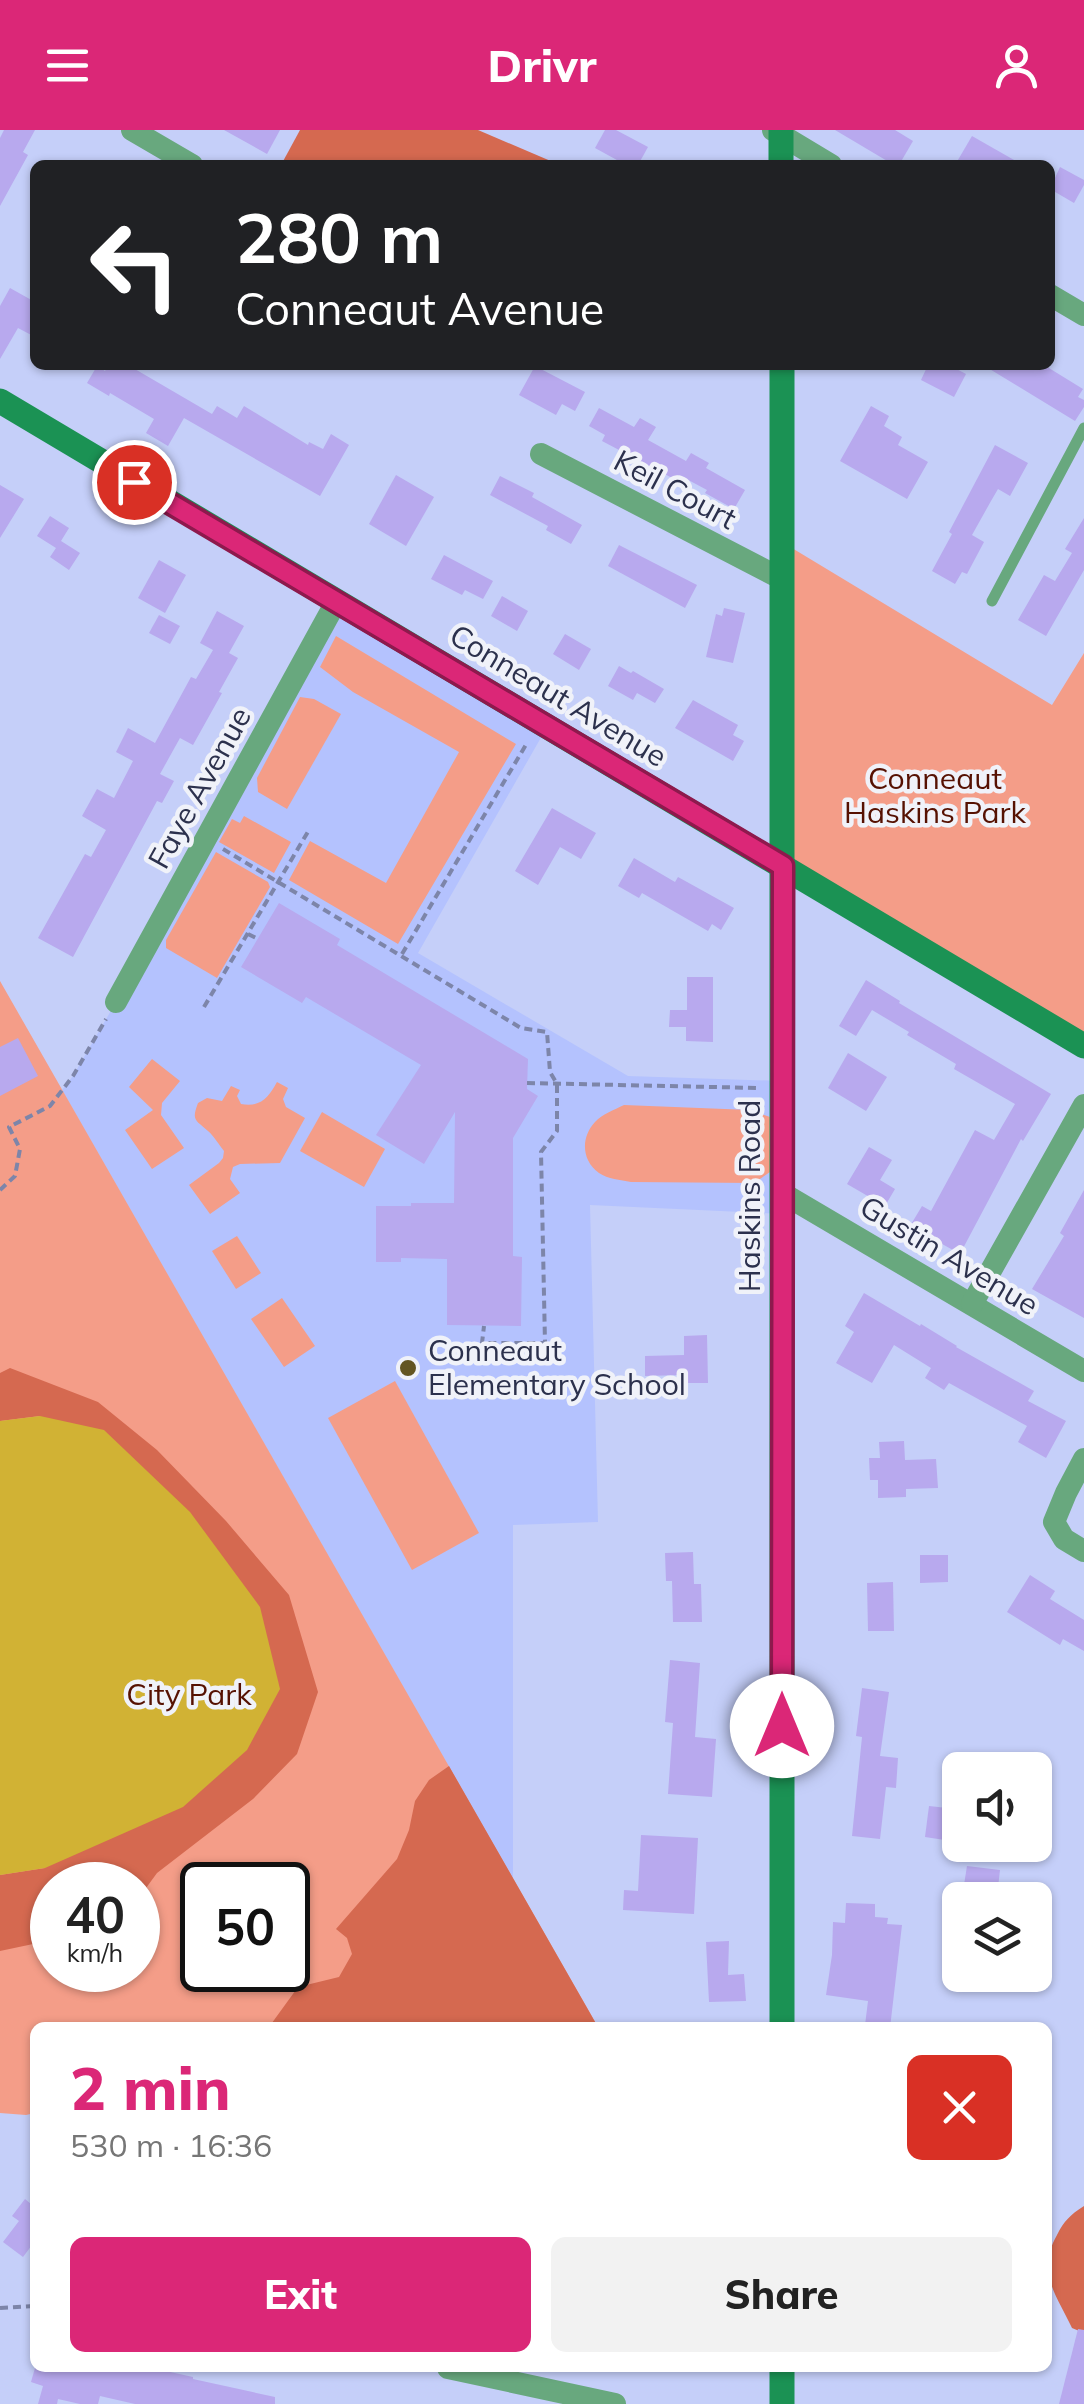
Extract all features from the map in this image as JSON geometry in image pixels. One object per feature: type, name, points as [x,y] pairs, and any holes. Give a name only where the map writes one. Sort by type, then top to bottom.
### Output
[{"type":"main road","points":[[779,132],[781,160]]},
{"type":"main road","name":"Haskins Road","points":[[782,370],[782,2022]]},
{"type":"main road","name":"Conneaut Avenue","points":[[0,401],[1084,1046]]},
{"type":"main road","points":[[782,2372],[782,2404]]},
{"type":"street","points":[[132,130],[183,160]]},
{"type":"street","points":[[779,132],[823,160]]},
{"type":"street","points":[[1055,298],[1084,315]]},
{"type":"street","name":"Keil Court","points":[[541,454],[782,579]]},
{"type":"street","name":"Faye Avenue","points":[[116,1002],[336,602]]},
{"type":"street","points":[[972,1304],[1084,1105]]},
{"type":"street","name":"Gustin Avenue","points":[[782,1193],[1084,1372]]},
{"type":"street","points":[[1084,1460],[1054,1522],[1064,1539],[1084,1551]]},
{"type":"street","points":[[467,2372],[615,2404]]},
{"type":"lane","points":[[992,601],[1084,428]]},
{"type":"path","points":[[401,955],[527,743]]},
{"type":"path","points":[[204,1007],[309,830]]},
{"type":"path","points":[[206,839],[522,1028],[547,1032],[550,1072],[557,1084],[557,1131],[541,1152],[545,1343],[482,1343],[484,1326]]},
{"type":"path","points":[[248,934],[258,939]]},
{"type":"path","points":[[0,1190],[16,1176],[20,1148],[9,1127],[50,1106],[73,1076],[116,1002]]},
{"type":"path","points":[[527,1083],[759,1088]]},
{"type":"path","points":[[0,1180],[6,1184]]},
{"type":"path","points":[[0,2308],[30,2306]]},
{"type":"shaded area","name":"Conneaut Elementary School","points":[[336,602],[547,727],[418,953],[628,1076],[783,1081],[783,1214],[590,1205],[598,1522],[513,1525],[513,1879],[62,1090],[116,1002]]},
{"type":"shaded area","points":[[40,1416],[104,1430],[190,1512],[260,1607],[280,1689],[247,1750],[183,1807],[59,1862],[30,1862],[30,1870],[0,1875],[0,1421]]},
{"type":"green space","points":[[300,130],[478,130],[548,160],[284,160]]},
{"type":"green space","name":"Conneaut Haskins Park","points":[[782,542],[1052,705],[1084,653],[1084,1046],[783,867]]},
{"type":"green space","points":[[336,636],[516,744],[398,944],[289,880],[310,841],[386,883],[459,752],[353,692],[320,667]]},
{"type":"green space","points":[[300,697],[314,699],[341,714],[287,809],[258,792],[257,778]]},
{"type":"green space","points":[[244,816],[291,842],[274,873],[219,842],[232,819],[240,823]]},
{"type":"green space","points":[[216,852],[268,882],[270,887],[217,978],[166,948],[166,940]]},
{"type":"green space","name":"City Park","points":[[0,981],[595,2022],[30,2022],[30,2114],[0,2113]]},
{"type":"green space","points":[[152,1059],[180,1081],[162,1103],[161,1115],[184,1148],[152,1169],[125,1130],[153,1110],[129,1087]]},
{"type":"green space","points":[[277,1082],[288,1088],[283,1099],[286,1107],[305,1118],[280,1163],[233,1167],[230,1179],[240,1193],[210,1214],[189,1185],[219,1163],[224,1151],[196,1120],[198,1103],[207,1098],[222,1101],[231,1086],[240,1090],[237,1096],[241,1104],[259,1103]]},
{"type":"green space","points":[[624,1105],[750,1110],[770,1117],[770,1172],[754,1183],[631,1182],[603,1175],[593,1168],[586,1155],[587,1134],[598,1119]]},
{"type":"green space","points":[[322,1112],[385,1149],[364,1187],[300,1151]]},
{"type":"green space","points":[[237,1236],[261,1273],[236,1289],[212,1251]]},
{"type":"green space","points":[[282,1298],[315,1346],[284,1367],[251,1319]]},
{"type":"green space","points":[[10,1368],[98,1402],[157,1450],[226,1521],[289,1595],[318,1692],[297,1754],[253,1799],[160,1871],[160,1862],[45,1862],[40,1416],[0,1421],[0,1373]]},
{"type":"green space","points":[[395,1381],[479,1533],[412,1570],[328,1418]]},
{"type":"green space","points":[[449,1766],[595,2022],[273,2022],[294,1992],[310,1992],[310,1984],[339,1977],[352,1954],[347,1938],[336,1929],[397,1859],[415,1801],[429,1780]]},
{"type":"green space","points":[[30,1870],[30,1945],[0,1951],[0,1875]]},
{"type":"green space","points":[[1084,2206],[1084,2333],[1072,2328],[1052,2285],[1052,2246],[1071,2215]]},
{"type":"building","points":[[4,130],[35,130],[23,152],[28,155],[0,206],[0,138]]},
{"type":"building","points":[[224,130],[280,130],[267,154]]},
{"type":"building","points":[[605,130],[616,130],[648,147],[641,160],[617,160],[595,148]]},
{"type":"building","points":[[835,130],[895,130],[913,141],[902,160],[886,160]]},
{"type":"building","points":[[972,136],[1014,160],[958,160]]},
{"type":"building","points":[[1060,167],[1084,180],[1074,203],[1055,192]]},
{"type":"building","points":[[10,288],[30,299],[30,334],[18,328],[0,359],[0,306]]},
{"type":"building","points":[[95,370],[137,370],[212,414],[217,406],[237,418],[244,406],[308,445],[309,442],[323,449],[331,434],[349,445],[320,496],[184,418],[168,446],[146,433],[154,419],[87,383]]},
{"type":"building","points":[[533,370],[543,370],[585,392],[575,411],[562,404],[556,415],[519,395]]},
{"type":"building","points":[[926,370],[958,370],[966,374],[954,397],[921,380]]},
{"type":"building","points":[[991,370],[1052,370],[1083,389],[1078,397],[1084,400],[1084,407],[1075,421]]},
{"type":"building","points":[[871,406],[889,416],[884,426],[902,437],[898,445],[928,462],[907,499],[840,461]]},
{"type":"building","points":[[599,408],[634,427],[640,418],[656,427],[648,440],[686,461],[691,453],[709,463],[706,468],[745,490],[734,509],[679,475],[676,480],[602,441],[605,435],[589,426]]},
{"type":"building","points":[[995,445],[1028,463],[1010,496],[998,489],[972,535],[984,542],[967,574],[962,572],[955,584],[932,571]]},
{"type":"building","points":[[396,475],[434,497],[406,546],[369,524]]},
{"type":"building","points":[[500,476],[582,525],[571,544],[546,530],[548,526],[490,495]]},
{"type":"building","points":[[0,485],[24,499],[0,538]]},
{"type":"building","points":[[50,516],[69,528],[61,541],[80,553],[69,570],[50,557],[56,548],[37,536]]},
{"type":"building","points":[[1084,518],[1084,570],[1046,636],[1018,620],[1044,575],[1055,581],[1072,553],[1065,549]]},
{"type":"building","points":[[619,545],[697,585],[685,608],[608,566]]},
{"type":"building","points":[[444,555],[493,581],[483,599],[465,590],[462,595],[431,579]]},
{"type":"building","points":[[159,560],[186,575],[165,613],[138,598]]},
{"type":"building","points":[[502,596],[528,611],[517,631],[491,616]]},
{"type":"building","points":[[724,608],[745,613],[733,663],[706,657],[716,614],[722,616]]},
{"type":"building","points":[[217,611],[244,626],[229,653],[238,658],[193,745],[180,738],[160,774],[174,781],[162,803],[157,801],[73,957],[38,938],[85,854],[91,857],[106,830],[82,816],[97,789],[114,798],[133,761],[116,752],[128,728],[155,743],[191,677],[196,679],[213,650],[200,643]]},
{"type":"building","points":[[159,615],[180,626],[170,644],[149,633]]},
{"type":"building","points":[[565,634],[591,649],[579,670],[553,654]]},
{"type":"building","points":[[619,666],[664,689],[655,703],[637,693],[633,700],[608,686]]},
{"type":"building","points":[[693,700],[738,725],[733,735],[744,741],[733,761],[675,728]]},
{"type":"building","points":[[552,808],[596,833],[581,859],[560,847],[538,885],[515,871]]},
{"type":"building","points":[[634,858],[675,882],[678,877],[734,908],[721,930],[712,924],[708,931],[642,893],[639,898],[618,886]]},
{"type":"building","points":[[279,903],[340,939],[337,945],[528,1059],[527,1089],[538,1096],[513,1138],[513,1256],[522,1257],[521,1326],[447,1325],[447,1259],[376,1262],[376,1206],[454,1203],[455,1112],[424,1164],[376,1135],[421,1065],[306,997],[302,1003],[241,967]]},
{"type":"building","points":[[687,977],[713,977],[713,1042],[686,1041],[686,1027],[669,1027],[670,1010],[687,1010]]},
{"type":"building","points":[[866,980],[1051,1094],[1021,1139],[960,1254],[910,1226],[922,1206],[931,1211],[975,1130],[994,1140],[1015,1104],[954,1069],[956,1064],[872,1010],[856,1036],[839,1026]]},
{"type":"building","points":[[18,1038],[38,1076],[0,1096],[0,1047]]},
{"type":"building","points":[[848,1053],[887,1077],[866,1111],[828,1088]]},
{"type":"building","points":[[869,1147],[892,1160],[880,1180],[895,1189],[885,1206],[847,1184]]},
{"type":"building","points":[[1084,1190],[1084,1318],[1032,1289],[1064,1236],[1060,1233]]},
{"type":"building","points":[[864,1293],[1034,1391],[1028,1401],[1066,1421],[1046,1458],[1018,1442],[1027,1426],[949,1383],[944,1390],[925,1378],[931,1368],[894,1345],[872,1383],[836,1363],[854,1332],[845,1326]]},
{"type":"building","points":[[707,1335],[708,1383],[682,1383],[682,1375],[645,1376],[645,1356],[684,1355],[684,1336]]},
{"type":"building","points":[[904,1441],[905,1460],[936,1459],[938,1488],[906,1489],[906,1497],[878,1498],[878,1480],[870,1480],[869,1458],[880,1458],[879,1442]]},
{"type":"building","points":[[693,1552],[694,1584],[701,1584],[702,1622],[673,1622],[672,1581],[666,1581],[665,1553]]},
{"type":"building","points":[[920,1555],[948,1555],[948,1582],[920,1583]]},
{"type":"building","points":[[1030,1575],[1055,1591],[1050,1599],[1084,1620],[1084,1651],[1063,1639],[1060,1645],[1007,1612]]},
{"type":"building","points":[[893,1582],[894,1631],[868,1631],[867,1583]]},
{"type":"building","points":[[670,1660],[700,1663],[695,1737],[716,1739],[712,1797],[668,1794],[673,1723],[665,1722]]},
{"type":"building","points":[[862,1688],[889,1692],[880,1756],[898,1758],[896,1788],[886,1787],[880,1839],[852,1836],[862,1737],[856,1736]]},
{"type":"building","points":[[929,1806],[942,1807],[942,1840],[925,1837]]},
{"type":"building","points":[[641,1835],[698,1838],[694,1914],[623,1910],[624,1890],[638,1891]]},
{"type":"building","points":[[967,1866],[1000,1870],[999,1882],[964,1882]]},
{"type":"building","points":[[846,1903],[875,1904],[875,1917],[888,1918],[887,1924],[902,1925],[891,2022],[865,2022],[868,2001],[826,1995],[833,1922],[845,1923]]},
{"type":"building","points":[[729,1941],[728,1975],[744,1974],[746,2001],[709,2002],[706,1942]]},
{"type":"building","points":[[25,2199],[30,2203],[30,2248],[23,2257],[3,2242],[19,2221],[12,2216]]},
{"type":"building","points":[[1078,2329],[1084,2330],[1084,2404],[1059,2404]]},
{"type":"building","points":[[34,2372],[170,2372],[275,2397],[275,2404],[135,2404],[100,2396],[98,2404],[58,2399],[57,2404],[38,2404],[43,2386],[31,2382]]},
{"type":"place","name":"Conneaut Elementary School","points":[[408,1368]]},
{"type":"route","points":[[134,482],[783,866],[782,1726]]}]
